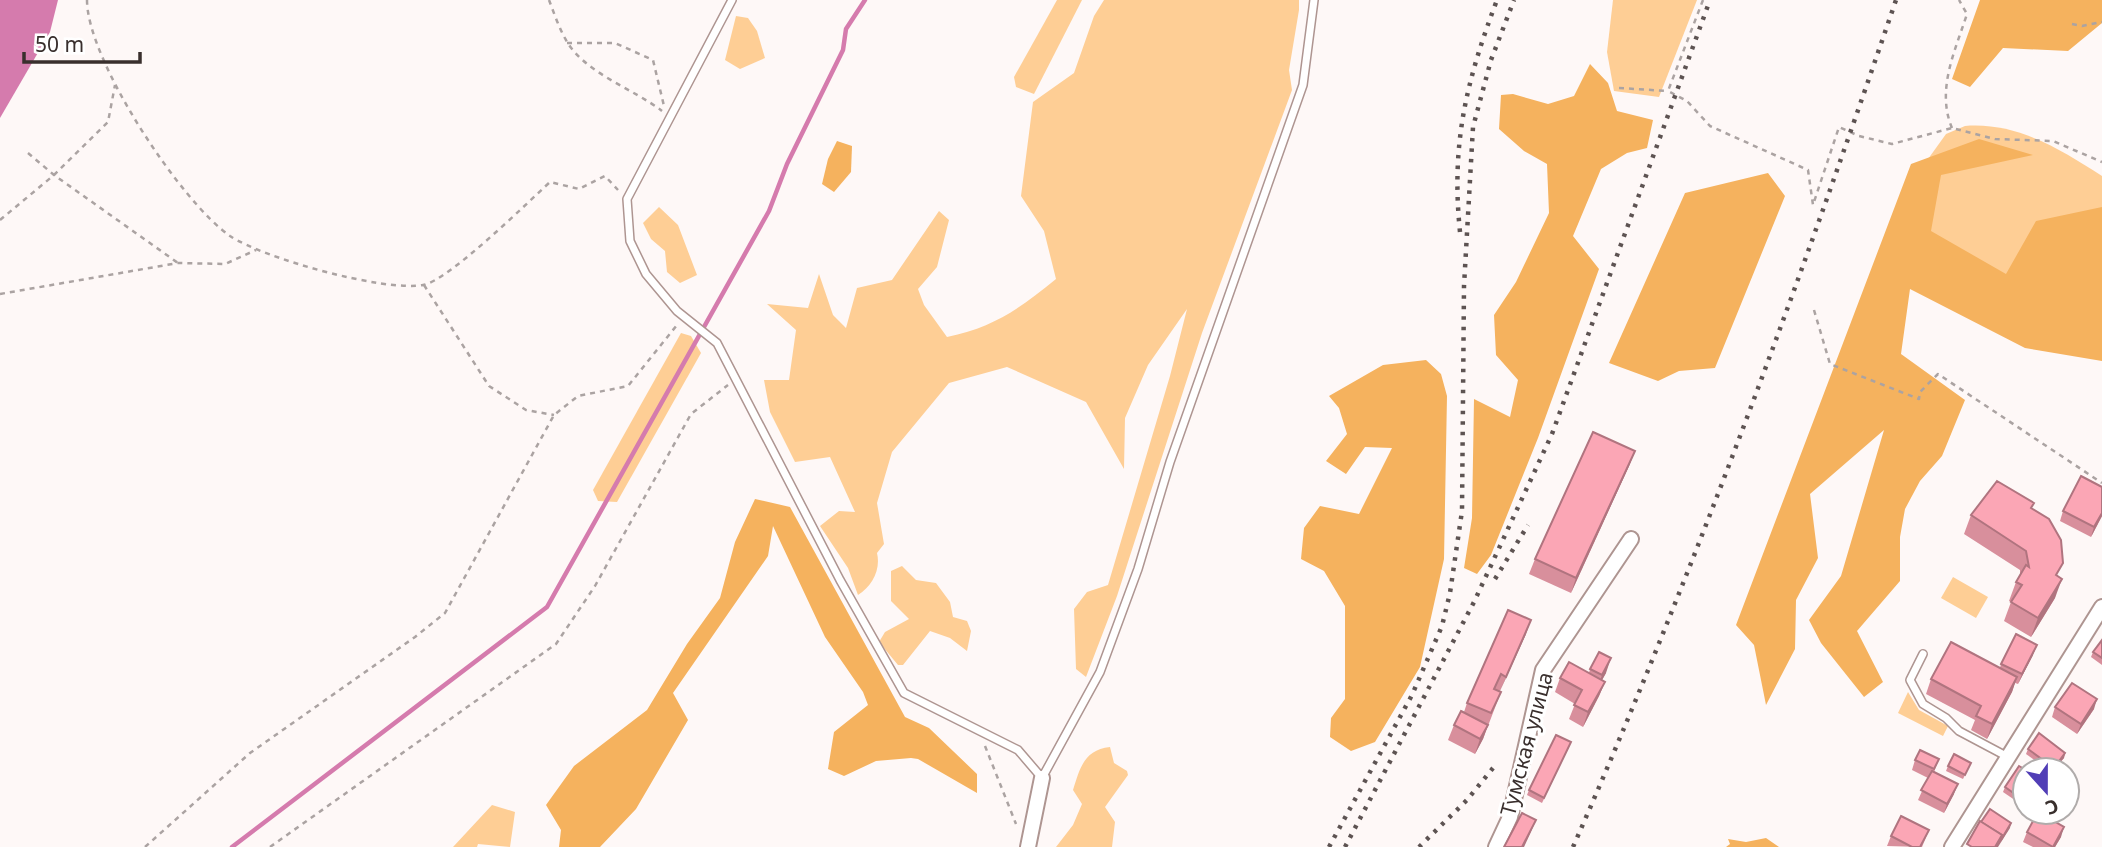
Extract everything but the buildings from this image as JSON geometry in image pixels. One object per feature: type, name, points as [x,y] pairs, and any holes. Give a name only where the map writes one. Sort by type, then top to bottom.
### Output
[{"type":"street","name":"Тумская улица","points":[[1496,847],[1510,817],[1543,670],[1631,538]]},
{"type":"street","points":[[1952,847],[2102,607]]},
{"type":"street","points":[[1024,841],[1042,778]]},
{"type":"lane","points":[[732,0],[627,199],[630,241],[646,274],[684,316],[718,343],[840,580],[904,692],[1018,750],[1042,778],[1100,672],[1138,569],[1174,449],[1303,85],[1314,0]]},
{"type":"lane","points":[[1923,654],[1910,680],[1920,702],[1946,718],[1959,731],[2008,758]]},
{"type":"path","points":[[87,0],[115,85],[192,203],[229,235],[256,250],[381,284],[424,285],[457,265],[550,182],[579,189],[605,176],[627,199]]},
{"type":"path","points":[[549,0],[567,43],[604,77],[641,95],[665,113],[653,60],[615,43],[567,43]]},
{"type":"path","points":[[1668,91],[1703,0]]},
{"type":"path","points":[[1952,128],[1945,110],[1946,83],[1967,14],[1959,0]]},
{"type":"path","points":[[2072,24],[2082,26],[2102,22]]},
{"type":"path","points":[[0,220],[54,175],[108,122],[115,85]]},
{"type":"path","points":[[1619,89],[1668,91],[1687,101],[1710,126],[1808,170],[1813,205],[1839,127],[1892,145],[1952,128],[1995,139],[2053,141],[2102,162]]},
{"type":"path","points":[[28,153],[54,175],[178,263]]},
{"type":"path","points":[[0,294],[178,263],[225,264],[256,250]]},
{"type":"path","points":[[424,285],[489,386],[526,410],[554,415]]},
{"type":"path","points":[[1814,310],[1830,364],[1919,399],[1920,392],[1938,374],[2102,483]]},
{"type":"path","points":[[145,847],[250,753],[445,613],[554,415],[578,396],[628,386],[684,316]]},
{"type":"path","points":[[270,847],[556,644],[596,586],[691,414],[736,379]]},
{"type":"path","points":[[967,722],[988,750],[1024,841]]},
{"type":"shaded area","points":[[0,0],[58,0],[50,32],[0,118]]},
{"type":"shaded area","points":[[1057,0],[1082,0],[1034,94],[1016,87],[1014,77]]},
{"type":"shaded area","points":[[1104,0],[1299,0],[1299,10],[1289,70],[1292,90],[1202,333],[1117,596],[1086,677],[1076,669],[1074,609],[1087,592],[1108,585],[1187,309],[1148,365],[1125,418],[1124,469],[1086,402],[1007,367],[949,383],[892,452],[877,503],[884,544],[877,553],[878,565],[874,577],[858,595],[848,568],[820,526],[839,511],[855,512],[830,457],[795,462],[770,412],[764,380],[789,380],[796,330],[767,304],[808,308],[819,274],[833,315],[846,328],[857,288],[892,280],[939,211],[949,220],[937,267],[918,289],[924,305],[947,337],[979,328],[1005,316],[1056,279],[1044,231],[1021,196],[1033,102],[1074,73],[1094,16]]},
{"type":"shaded area","points":[[1613,0],[1697,0],[1659,97],[1614,91],[1607,52]]},
{"type":"shaded area","points":[[1980,0],[2102,0],[2102,23],[2068,51],[2003,48],[1970,87],[1952,79]]},
{"type":"shaded area","points":[[736,16],[748,18],[757,31],[765,58],[740,69],[725,60]]},
{"type":"shaded area","points":[[1590,64],[1608,83],[1617,111],[1653,120],[1647,148],[1627,153],[1601,169],[1573,236],[1599,269],[1538,438],[1491,555],[1477,574],[1464,568],[1472,518],[1474,399],[1510,417],[1518,380],[1496,355],[1494,315],[1516,282],[1549,213],[1547,164],[1524,151],[1499,129],[1501,95],[1513,94],[1548,104],[1574,96]]},
{"type":"shaded area","points":[[1965,126],[2002,128],[2037,139],[2102,176],[2102,216],[2010,279],[1925,235],[1918,173],[1946,134]]},
{"type":"shaded area","points":[[1979,139],[2033,155],[1941,175],[1931,231],[2006,274],[2036,221],[2102,207],[2102,361],[2025,348],[1910,289],[1901,354],[1965,400],[1942,456],[1920,481],[1905,509],[1900,537],[1900,581],[1857,631],[1883,682],[1864,697],[1821,643],[1809,620],[1841,576],[1884,430],[1810,494],[1818,558],[1796,600],[1795,649],[1766,705],[1754,645],[1736,625],[1911,164]]},
{"type":"shaded area","points":[[837,141],[852,146],[851,172],[834,192],[822,184],[828,159]]},
{"type":"shaded area","points":[[1768,173],[1785,196],[1715,368],[1679,371],[1658,381],[1609,363],[1685,193]]},
{"type":"shaded area","points":[[659,207],[678,225],[697,275],[680,283],[667,272],[665,251],[651,239],[643,223]]},
{"type":"shaded area","points":[[681,333],[691,336],[701,353],[617,502],[598,501],[593,490]]},
{"type":"shaded area","points":[[1426,360],[1441,374],[1447,396],[1444,559],[1420,667],[1375,742],[1351,751],[1330,737],[1331,718],[1345,699],[1345,606],[1324,571],[1301,559],[1304,528],[1320,506],[1359,514],[1392,448],[1365,447],[1346,474],[1326,461],[1347,434],[1339,408],[1329,396],[1383,365]]},
{"type":"shaded area","points":[[755,499],[790,507],[905,717],[929,728],[977,774],[977,793],[918,759],[876,761],[844,776],[828,769],[834,732],[868,705],[863,692],[825,637],[773,526],[768,556],[673,693],[688,720],[636,809],[600,847],[559,847],[561,830],[546,805],[574,766],[647,710],[687,644],[720,598],[735,542]]},
{"type":"shaded area","points":[[902,566],[916,580],[936,583],[950,602],[953,617],[967,621],[971,631],[967,651],[950,638],[930,631],[903,665],[898,665],[879,642],[885,632],[909,619],[891,601],[891,571]]},
{"type":"shaded area","points":[[1953,577],[1988,597],[1976,618],[1941,598]]},
{"type":"shaded area","points":[[1908,692],[1919,710],[1948,726],[1943,736],[1898,713]]},
{"type":"shaded area","points":[[1110,747],[1114,763],[1127,771],[1128,775],[1105,807],[1115,822],[1112,847],[1056,847],[1073,825],[1082,804],[1073,790],[1084,761],[1094,752]]},
{"type":"shaded area","points":[[492,805],[515,812],[510,847],[478,844],[477,847],[453,847]]},
{"type":"shaded area","points":[[1766,838],[1779,847],[1726,847],[1730,844],[1728,839],[1746,842]]},
{"type":"waterway","points":[[232,847],[547,607],[769,211],[787,164],[843,50],[846,29],[865,0]]},
{"type":"railway","points":[[1460,232],[1458,170],[1464,114],[1477,58],[1497,0]]},
{"type":"railway","points":[[1329,847],[1412,695],[1442,626],[1450,593],[1462,511],[1464,286],[1473,127],[1491,60],[1514,0]]},
{"type":"railway","points":[[1345,847],[1474,602],[1552,434],[1710,0]]},
{"type":"railway","points":[[1573,847],[1661,639],[1744,427],[1896,0]]},
{"type":"railway","points":[[1495,579],[1528,525]]},
{"type":"railway","points":[[1419,847],[1467,800],[1493,768]]}]
